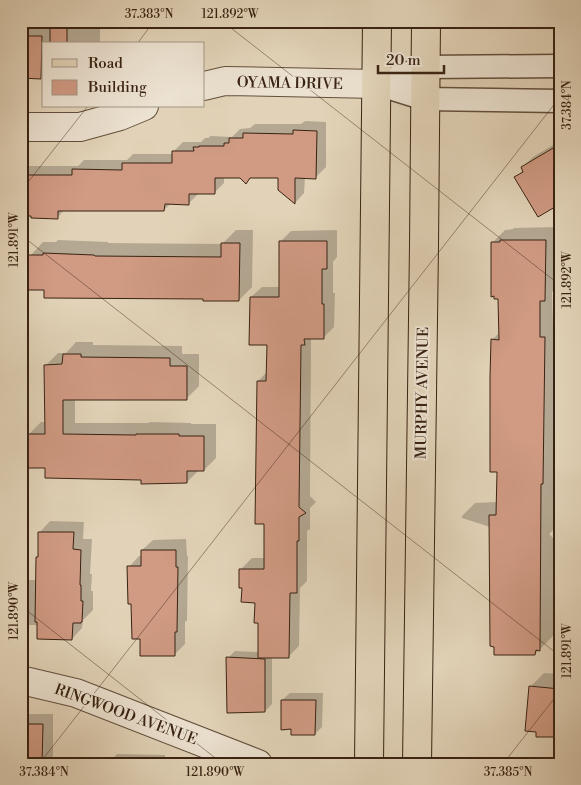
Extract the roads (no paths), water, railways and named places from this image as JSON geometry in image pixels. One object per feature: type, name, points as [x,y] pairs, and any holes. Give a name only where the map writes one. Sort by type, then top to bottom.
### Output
[{"type":"main road","points":[[369,764],[377,21]]},
{"type":"main road","name":"MURPHY AVENUE","points":[[416,764],[426,21]]},
{"type":"street","points":[[377,84],[426,67],[560,66]]},
{"type":"street","name":"OYAMA DRIVE","points":[[205,86],[225,81],[377,84]]},
{"type":"street","points":[[377,84],[425,99],[560,101]]},
{"type":"street","points":[[21,127],[80,127],[120,116],[139,108]]},
{"type":"street","name":"RINGWOOD AVENUE","points":[[21,680],[76,693],[258,764]]}]
